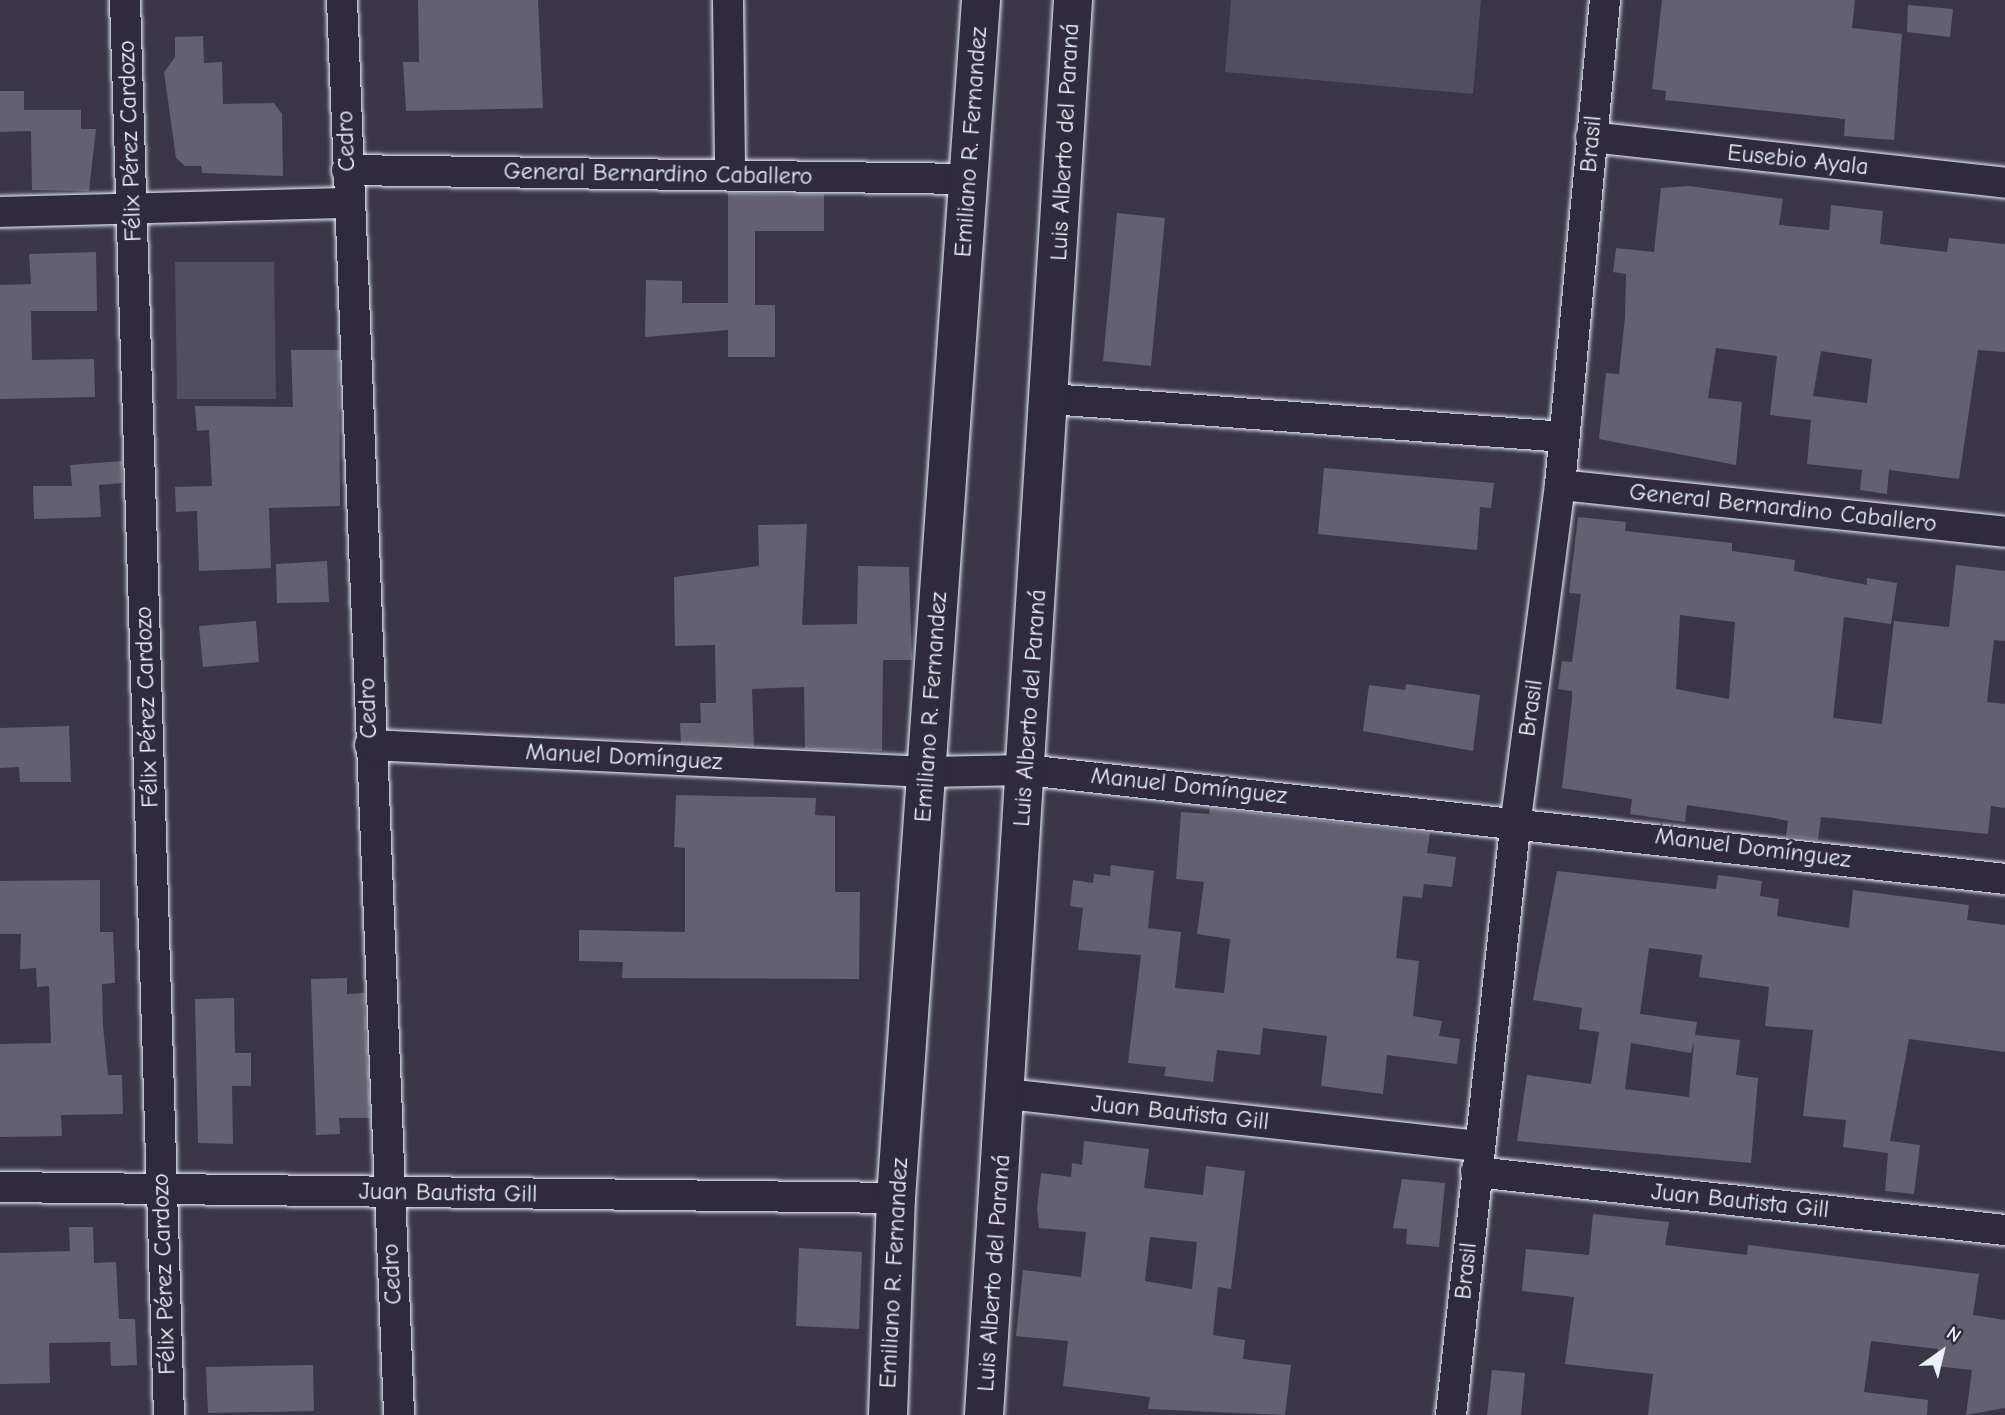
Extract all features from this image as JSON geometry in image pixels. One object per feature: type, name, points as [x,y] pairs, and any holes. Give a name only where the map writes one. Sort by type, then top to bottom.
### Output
[{"type":"main road","name":"Emiliano R. Fernandez","points":[[888,1415],[896,1198],[981,0]]},
{"type":"main road","name":"Luis Alberto del Paraná","points":[[984,1415],[1007,1094],[1073,0]]},
{"type":"street","name":"Félix Pérez Cardozo","points":[[125,0],[169,1415]]},
{"type":"street","name":"Cedro","points":[[342,0],[398,1415]]},
{"type":"street","points":[[727,0],[730,176]]},
{"type":"street","name":"Brasil","points":[[1451,1415],[1516,819],[1560,485],[1605,0]]},
{"type":"street","name":"Eusebio Ayala","points":[[1591,137],[2005,183]]},
{"type":"street","name":"General Bernardino Caballero","points":[[347,170],[969,179]]},
{"type":"street","points":[[0,212],[132,211],[348,203]]},
{"type":"street","points":[[1050,399],[1565,437]]},
{"type":"street","name":"General Bernardino Caballero","points":[[1560,485],[2005,532]]},
{"type":"street","name":"Manuel Domínguez","points":[[370,745],[927,772],[1026,770],[1516,819],[2005,879]]},
{"type":"street","name":"Juan Bautista Gill","points":[[1007,1094],[2005,1230]]},
{"type":"street","name":"Juan Bautista Gill","points":[[0,1187],[896,1198]]},
{"type":"shaded area","points":[[1231,0],[1481,0],[1473,94],[1225,72]]},
{"type":"shaded area","points":[[175,262],[274,262],[276,399],[177,399]]},
{"type":"building","points":[[418,0],[538,0],[543,108],[406,111],[403,62],[419,62]]},
{"type":"building","points":[[1662,0],[1855,0],[1852,28],[1902,34],[1894,140],[1844,136],[1845,119],[1665,100],[1666,91],[1652,89]]},
{"type":"building","points":[[1908,5],[1953,9],[1950,37],[1907,32]]},
{"type":"building","points":[[203,36],[204,63],[222,62],[223,104],[274,103],[282,114],[283,176],[202,173],[201,166],[185,166],[176,158],[164,72],[175,57],[175,37]]},
{"type":"building","points":[[0,91],[24,91],[24,110],[81,110],[81,129],[96,129],[89,191],[32,190],[31,131],[0,132]]},
{"type":"building","points":[[1689,186],[1783,199],[1779,225],[1829,230],[1831,205],[1883,211],[1880,244],[1947,252],[1949,238],[2005,244],[2005,352],[1978,350],[1959,479],[1889,470],[1887,494],[1860,490],[1862,470],[1807,464],[1811,420],[1770,415],[1777,356],[1716,348],[1708,398],[1742,402],[1736,465],[1599,439],[1606,373],[1619,374],[1625,317],[1626,274],[1613,272],[1616,248],[1654,252],[1661,188]],"holes":[[[1821,351],[1872,359],[1867,403],[1813,396]]]},
{"type":"building","points":[[728,193],[824,194],[824,231],[755,231],[755,305],[775,305],[775,357],[728,357],[728,330],[645,337],[646,280],[682,281],[682,303],[728,303]]},
{"type":"building","points":[[1117,213],[1165,218],[1151,366],[1103,361]]},
{"type":"building","points":[[96,252],[97,311],[31,311],[32,360],[94,359],[95,397],[0,399],[0,285],[31,284],[29,254]]},
{"type":"building","points":[[291,350],[339,350],[340,506],[269,508],[271,568],[199,571],[197,511],[176,512],[175,487],[212,486],[209,430],[197,431],[195,406],[293,407]]},
{"type":"building","points":[[122,461],[122,483],[99,485],[101,517],[34,519],[33,486],[72,486],[70,465]]},
{"type":"building","points":[[1324,468],[1494,483],[1491,508],[1480,507],[1477,550],[1318,534]]},
{"type":"building","points":[[1578,517],[1626,522],[1625,531],[1732,543],[1732,551],[1795,560],[1794,571],[1867,585],[1867,578],[1897,583],[1891,624],[1844,617],[1833,718],[1882,724],[1894,621],[1949,627],[1956,565],[2005,571],[2005,641],[1994,640],[1987,702],[2005,704],[2005,808],[1991,806],[1988,834],[1821,817],[1818,840],[1786,836],[1788,821],[1775,818],[1687,805],[1685,822],[1630,814],[1632,799],[1562,788],[1572,691],[1558,689],[1562,661],[1572,662],[1581,594],[1569,593]],"holes":[[[1680,615],[1735,622],[1729,699],[1676,689]]]},
{"type":"building","points":[[807,524],[802,625],[857,624],[858,566],[909,567],[912,660],[883,660],[882,751],[805,749],[804,687],[752,689],[754,746],[681,743],[680,723],[701,723],[700,703],[716,703],[715,645],[675,646],[674,577],[759,566],[758,525]]},
{"type":"building","points":[[327,561],[329,602],[277,603],[276,564]]},
{"type":"building","points":[[256,621],[259,662],[203,667],[199,626]]},
{"type":"building","points":[[1406,684],[1480,695],[1473,751],[1363,731],[1369,685],[1405,690]]},
{"type":"building","points":[[69,726],[71,782],[20,782],[19,767],[0,768],[0,728]]},
{"type":"building","points":[[676,795],[816,798],[815,815],[835,816],[835,892],[860,892],[859,979],[622,978],[623,962],[579,961],[579,930],[685,932],[685,848],[674,847]]},
{"type":"building","points":[[1210,808],[1430,833],[1427,853],[1456,857],[1452,887],[1424,884],[1422,898],[1403,896],[1396,958],[1419,961],[1413,1016],[1442,1021],[1439,1036],[1460,1039],[1457,1064],[1387,1055],[1383,1094],[1321,1086],[1327,1036],[1263,1028],[1260,1055],[1217,1050],[1213,1082],[1164,1076],[1166,1067],[1128,1063],[1141,955],[1078,950],[1083,908],[1070,906],[1073,880],[1093,883],[1094,874],[1110,876],[1111,865],[1154,871],[1148,928],[1181,932],[1175,988],[1224,993],[1230,939],[1197,934],[1204,882],[1176,879],[1181,812],[1209,814]]},
{"type":"building","points":[[1557,871],[1716,889],[1718,875],[1762,881],[1760,896],[1779,899],[1777,916],[1849,928],[1853,890],[1969,905],[1967,920],[2005,925],[2005,1052],[1909,1039],[1890,1141],[1920,1145],[1914,1194],[1885,1191],[1888,1153],[1843,1147],[1846,1120],[1803,1116],[1813,1030],[1765,1026],[1769,987],[1699,977],[1702,955],[1649,948],[1640,1014],[1697,1022],[1695,1035],[1740,1040],[1736,1075],[1758,1078],[1751,1163],[1517,1141],[1527,1075],[1591,1084],[1599,1032],[1579,1029],[1582,1008],[1533,1000]],"holes":[[[1694,1041],[1689,1097],[1625,1089],[1631,1043],[1691,1053]]]},
{"type":"building","points":[[100,880],[100,932],[113,932],[115,983],[102,984],[103,1026],[108,1075],[122,1075],[123,1114],[61,1115],[62,1136],[0,1137],[0,1044],[51,1043],[49,986],[37,987],[36,968],[20,969],[21,934],[0,934],[0,881]]},
{"type":"building","points":[[347,978],[347,994],[364,993],[370,1118],[339,1118],[340,1134],[316,1135],[311,979]]},
{"type":"building","points":[[234,998],[235,1053],[251,1053],[251,1086],[232,1086],[233,1144],[198,1143],[195,999]]},
{"type":"building","points":[[1084,1141],[1149,1149],[1144,1188],[1203,1195],[1206,1166],[1245,1171],[1231,1289],[1218,1287],[1213,1335],[1245,1340],[1243,1359],[1291,1365],[1285,1415],[1148,1409],[1150,1397],[1063,1386],[1068,1341],[1016,1336],[1023,1270],[1081,1277],[1086,1232],[1039,1228],[1037,1208],[1041,1173],[1071,1177],[1072,1163],[1082,1165]],"holes":[[[1150,1237],[1197,1242],[1192,1289],[1145,1281]]]},
{"type":"building","points":[[1402,1179],[1445,1183],[1439,1247],[1406,1244],[1407,1229],[1393,1228]]},
{"type":"building","points":[[1593,1214],[1669,1222],[1665,1245],[1747,1255],[1748,1245],[1979,1274],[1973,1315],[2005,1320],[2005,1408],[1966,1415],[1972,1370],[1936,1366],[1938,1349],[1871,1341],[1864,1392],[1928,1400],[1927,1415],[1648,1415],[1653,1374],[1565,1364],[1574,1297],[1522,1291],[1526,1249],[1589,1255]]},
{"type":"building","points":[[69,1227],[93,1227],[94,1263],[116,1262],[119,1319],[135,1319],[137,1365],[111,1366],[110,1342],[49,1343],[50,1383],[0,1384],[0,1253],[70,1251]]},
{"type":"building","points":[[799,1248],[862,1252],[859,1329],[796,1326]]},
{"type":"building","points":[[313,1365],[314,1411],[208,1413],[206,1367]]},
{"type":"building","points":[[1492,1370],[1525,1373],[1521,1415],[1487,1415]]}]
